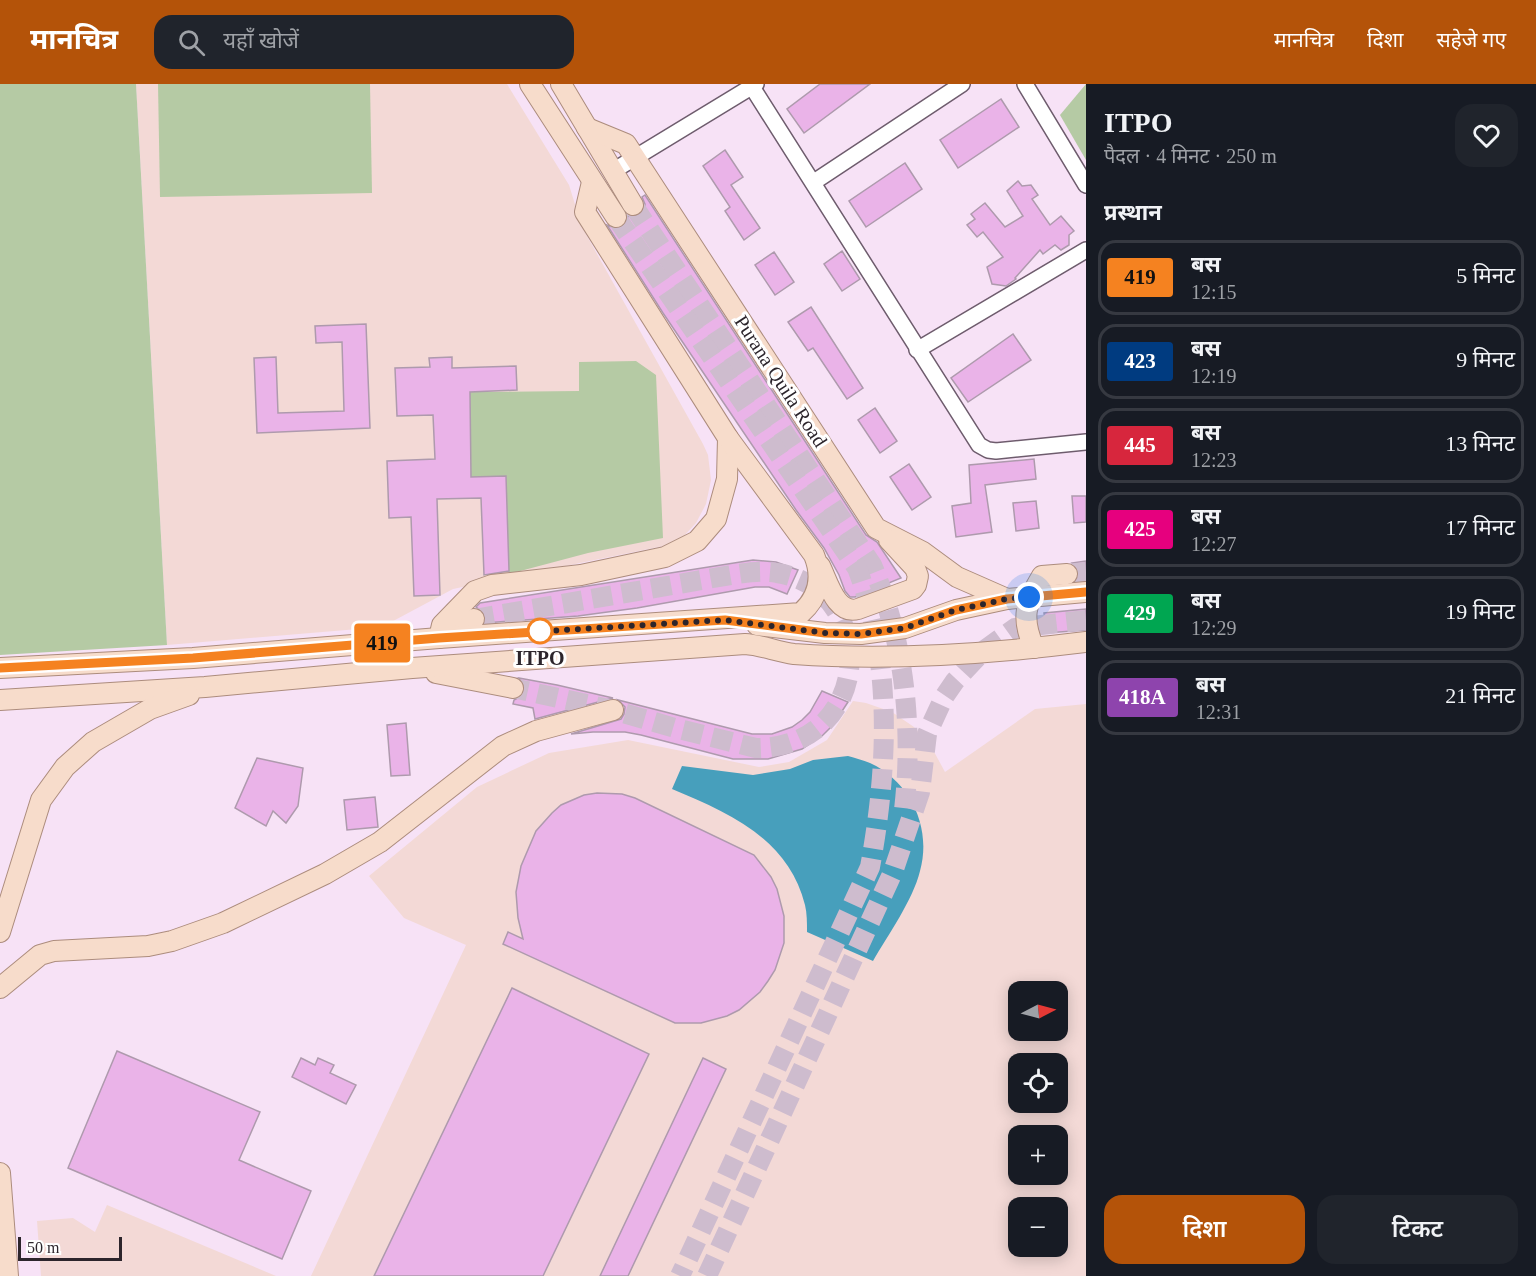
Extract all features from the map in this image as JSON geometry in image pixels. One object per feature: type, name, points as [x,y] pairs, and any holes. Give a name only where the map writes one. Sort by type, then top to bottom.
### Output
[{"type":"main road","points":[[530,84],[616,217]]},
{"type":"main road","points":[[561,84],[633,205]]},
{"type":"main road","name":"Purana Quila Road","points":[[587,128],[626,144],[876,528],[923,552],[957,577],[1007,599]]},
{"type":"main road","points":[[592,182],[585,212],[728,438],[814,555],[837,601],[846,609],[854,611],[913,589],[918,581],[915,568],[876,528]]},
{"type":"main road","points":[[439,638],[442,626],[475,591],[492,585],[581,574],[665,557],[697,541],[716,519],[727,479],[728,438]]},
{"type":"main road","points":[[0,668],[193,658],[801,613],[814,599],[817,591],[819,573],[814,555]]},
{"type":"main road","points":[[1034,648],[1025,623],[1029,597],[1042,576],[1067,574]]},
{"type":"main road","points":[[725,620],[825,633],[861,634],[905,628],[956,610],[1007,599],[1086,592]]},
{"type":"main road","points":[[439,638],[474,619]]},
{"type":"main road","points":[[0,700],[205,687],[412,668],[745,644],[758,645],[790,654],[833,656],[976,653],[1086,642]]},
{"type":"main road","points":[[412,668],[513,688]]},
{"type":"main road","points":[[0,932],[41,800],[65,767],[93,742],[150,709],[205,687]]},
{"type":"main road","points":[[0,988],[40,955],[54,951],[148,946],[224,923],[325,874],[380,842],[503,746],[536,731],[613,710]]},
{"type":"main road","points":[[0,1173],[1,1216],[8,1276]]},
{"type":"street","points":[[814,182],[962,84]]},
{"type":"street","points":[[1025,84],[1086,185]]},
{"type":"street","points":[[614,171],[754,86],[917,350],[979,445],[996,451],[1086,442]]},
{"type":"street","points":[[917,350],[1086,250]]},
{"type":"shaded area","points":[[136,84],[507,84],[569,185],[582,227],[708,455],[711,480],[706,504],[696,523],[673,544],[453,589],[382,627],[167,645]]},
{"type":"shaded area","points":[[853,701],[892,712],[914,727],[932,748],[945,772],[1035,709],[1086,704],[1086,1276],[311,1276],[466,945],[404,918],[369,876],[477,787],[549,753],[628,740],[759,767],[789,762],[827,740]]},
{"type":"shaded area","points":[[107,1205],[276,1276],[41,1276],[37,1221],[73,1218],[95,1232]]},
{"type":"green space","points":[[0,84],[136,84],[167,645],[0,655]]},
{"type":"green space","points":[[158,84],[370,84],[372,193],[160,197]]},
{"type":"green space","points":[[1086,84],[1086,160],[1060,115]]},
{"type":"green space","points":[[636,361],[656,375],[663,538],[588,553],[509,574],[506,477],[471,477],[470,392],[579,391],[579,362]]},
{"type":"water","points":[[848,756],[870,763],[897,782],[915,808],[923,839],[923,855],[917,882],[873,961],[807,932],[806,908],[797,882],[785,862],[754,831],[714,808],[672,789],[682,766],[753,775],[790,769],[813,760]]},
{"type":"building","points":[[820,84],[870,84],[804,133],[787,109]]},
{"type":"building","points":[[1001,99],[1019,127],[958,168],[940,140]]},
{"type":"building","points":[[725,150],[743,177],[731,185],[760,228],[744,240],[725,211],[730,207],[703,166]]},
{"type":"building","points":[[905,163],[922,189],[866,227],[849,201]]},
{"type":"building","points":[[1018,181],[1022,186],[1031,185],[1038,195],[1032,199],[1050,225],[1061,216],[1074,231],[1069,235],[1069,245],[1061,250],[1055,245],[1043,254],[1040,250],[1016,279],[1006,286],[992,284],[987,267],[1003,257],[983,232],[977,237],[967,225],[975,219],[971,214],[985,203],[1005,227],[1023,216],[1007,191]]},
{"type":"building","points":[[645,195],[866,535],[877,542],[901,578],[855,597],[850,597],[845,591],[824,548],[663,313],[607,225],[617,229],[626,223],[628,216],[640,215],[644,210],[645,204],[642,197]]},
{"type":"building","points":[[842,251],[860,279],[842,291],[824,264]]},
{"type":"building","points":[[774,252],[794,282],[775,295],[755,265]]},
{"type":"building","points":[[811,307],[863,388],[847,399],[813,348],[808,351],[788,322]]},
{"type":"building","points":[[366,324],[370,428],[257,433],[254,358],[276,357],[278,413],[344,411],[342,342],[316,343],[315,326]]},
{"type":"building","points":[[1013,334],[1031,360],[968,402],[951,378]]},
{"type":"building","points":[[452,357],[452,368],[516,366],[517,390],[470,392],[471,477],[506,476],[509,571],[484,575],[481,498],[437,499],[440,595],[414,596],[411,517],[389,518],[387,461],[435,459],[433,415],[397,416],[395,368],[430,367],[429,358]]},
{"type":"building","points":[[875,408],[897,441],[880,453],[858,420]]},
{"type":"building","points":[[1034,459],[1036,479],[985,485],[992,532],[956,537],[952,506],[971,503],[969,465]]},
{"type":"building","points":[[909,464],[931,497],[912,510],[890,477]]},
{"type":"building","points":[[1072,496],[1086,496],[1086,522],[1074,523]]},
{"type":"building","points":[[1036,501],[1039,528],[1016,531],[1013,503]]},
{"type":"building","points":[[753,560],[776,562],[798,570],[787,594],[769,587],[755,587],[578,616],[485,623],[484,613],[476,607],[480,603]]},
{"type":"building","points":[[1086,561],[1086,580],[1077,581],[1079,572],[1072,563]]},
{"type":"building","points":[[1086,609],[1086,630],[1046,633],[1044,613]]},
{"type":"building","points":[[519,678],[613,698],[535,719],[533,708],[513,704],[514,700],[522,696],[525,691],[524,684]]},
{"type":"building","points":[[822,691],[848,702],[833,725],[802,749],[768,759],[733,759],[625,732],[571,734],[621,719],[625,707],[618,700],[752,734],[772,734],[792,727],[802,720],[810,712]]},
{"type":"building","points":[[406,723],[410,775],[391,776],[387,725]]},
{"type":"building","points":[[257,758],[303,768],[298,806],[286,823],[273,811],[266,826],[235,808]]},
{"type":"building","points":[[622,794],[635,798],[754,855],[771,877],[777,889],[784,916],[784,943],[775,970],[768,981],[760,992],[739,1010],[701,1023],[675,1023],[503,944],[508,932],[523,939],[518,918],[516,892],[521,866],[536,831],[561,805],[584,795]]},
{"type":"building","points":[[375,797],[378,827],[347,830],[344,800]]},
{"type":"building","points":[[512,988],[649,1054],[543,1276],[374,1276]]},
{"type":"building","points":[[117,1051],[260,1112],[239,1160],[311,1191],[282,1259],[68,1168]]},
{"type":"building","points":[[301,1058],[315,1065],[318,1058],[334,1065],[330,1073],[356,1085],[346,1104],[292,1077]]},
{"type":"building","points":[[703,1058],[726,1069],[628,1276],[600,1276]]},
{"type":"tunnel","points":[[633,205],[872,565],[893,626],[904,690],[908,754],[903,818]]},
{"type":"tunnel","points":[[616,217],[857,568],[869,604],[882,678],[884,716],[881,792],[870,867],[680,1276]]},
{"type":"tunnel","points":[[474,619],[731,575],[765,572],[777,573],[811,585],[834,607],[847,635],[849,666],[842,697],[824,723],[795,741],[756,748],[613,710],[513,688]]},
{"type":"tunnel","points":[[1067,574],[1086,572]]},
{"type":"tunnel","points":[[707,1276],[893,872],[920,792],[927,734],[944,697],[955,681],[983,651],[1015,628],[1086,620]]},
{"type":"bus line","name":"419","points":[[0,668],[193,658],[439,638],[725,620],[776,628],[861,634],[905,628],[956,610],[1007,599],[1086,592]]},
{"type":"place","name":"ITPO","points":[[540,631]]},
{"type":"route","points":[[540,631],[532,632],[725,620],[776,628],[861,634],[905,628],[956,610],[1007,599],[1029,597]]}]
